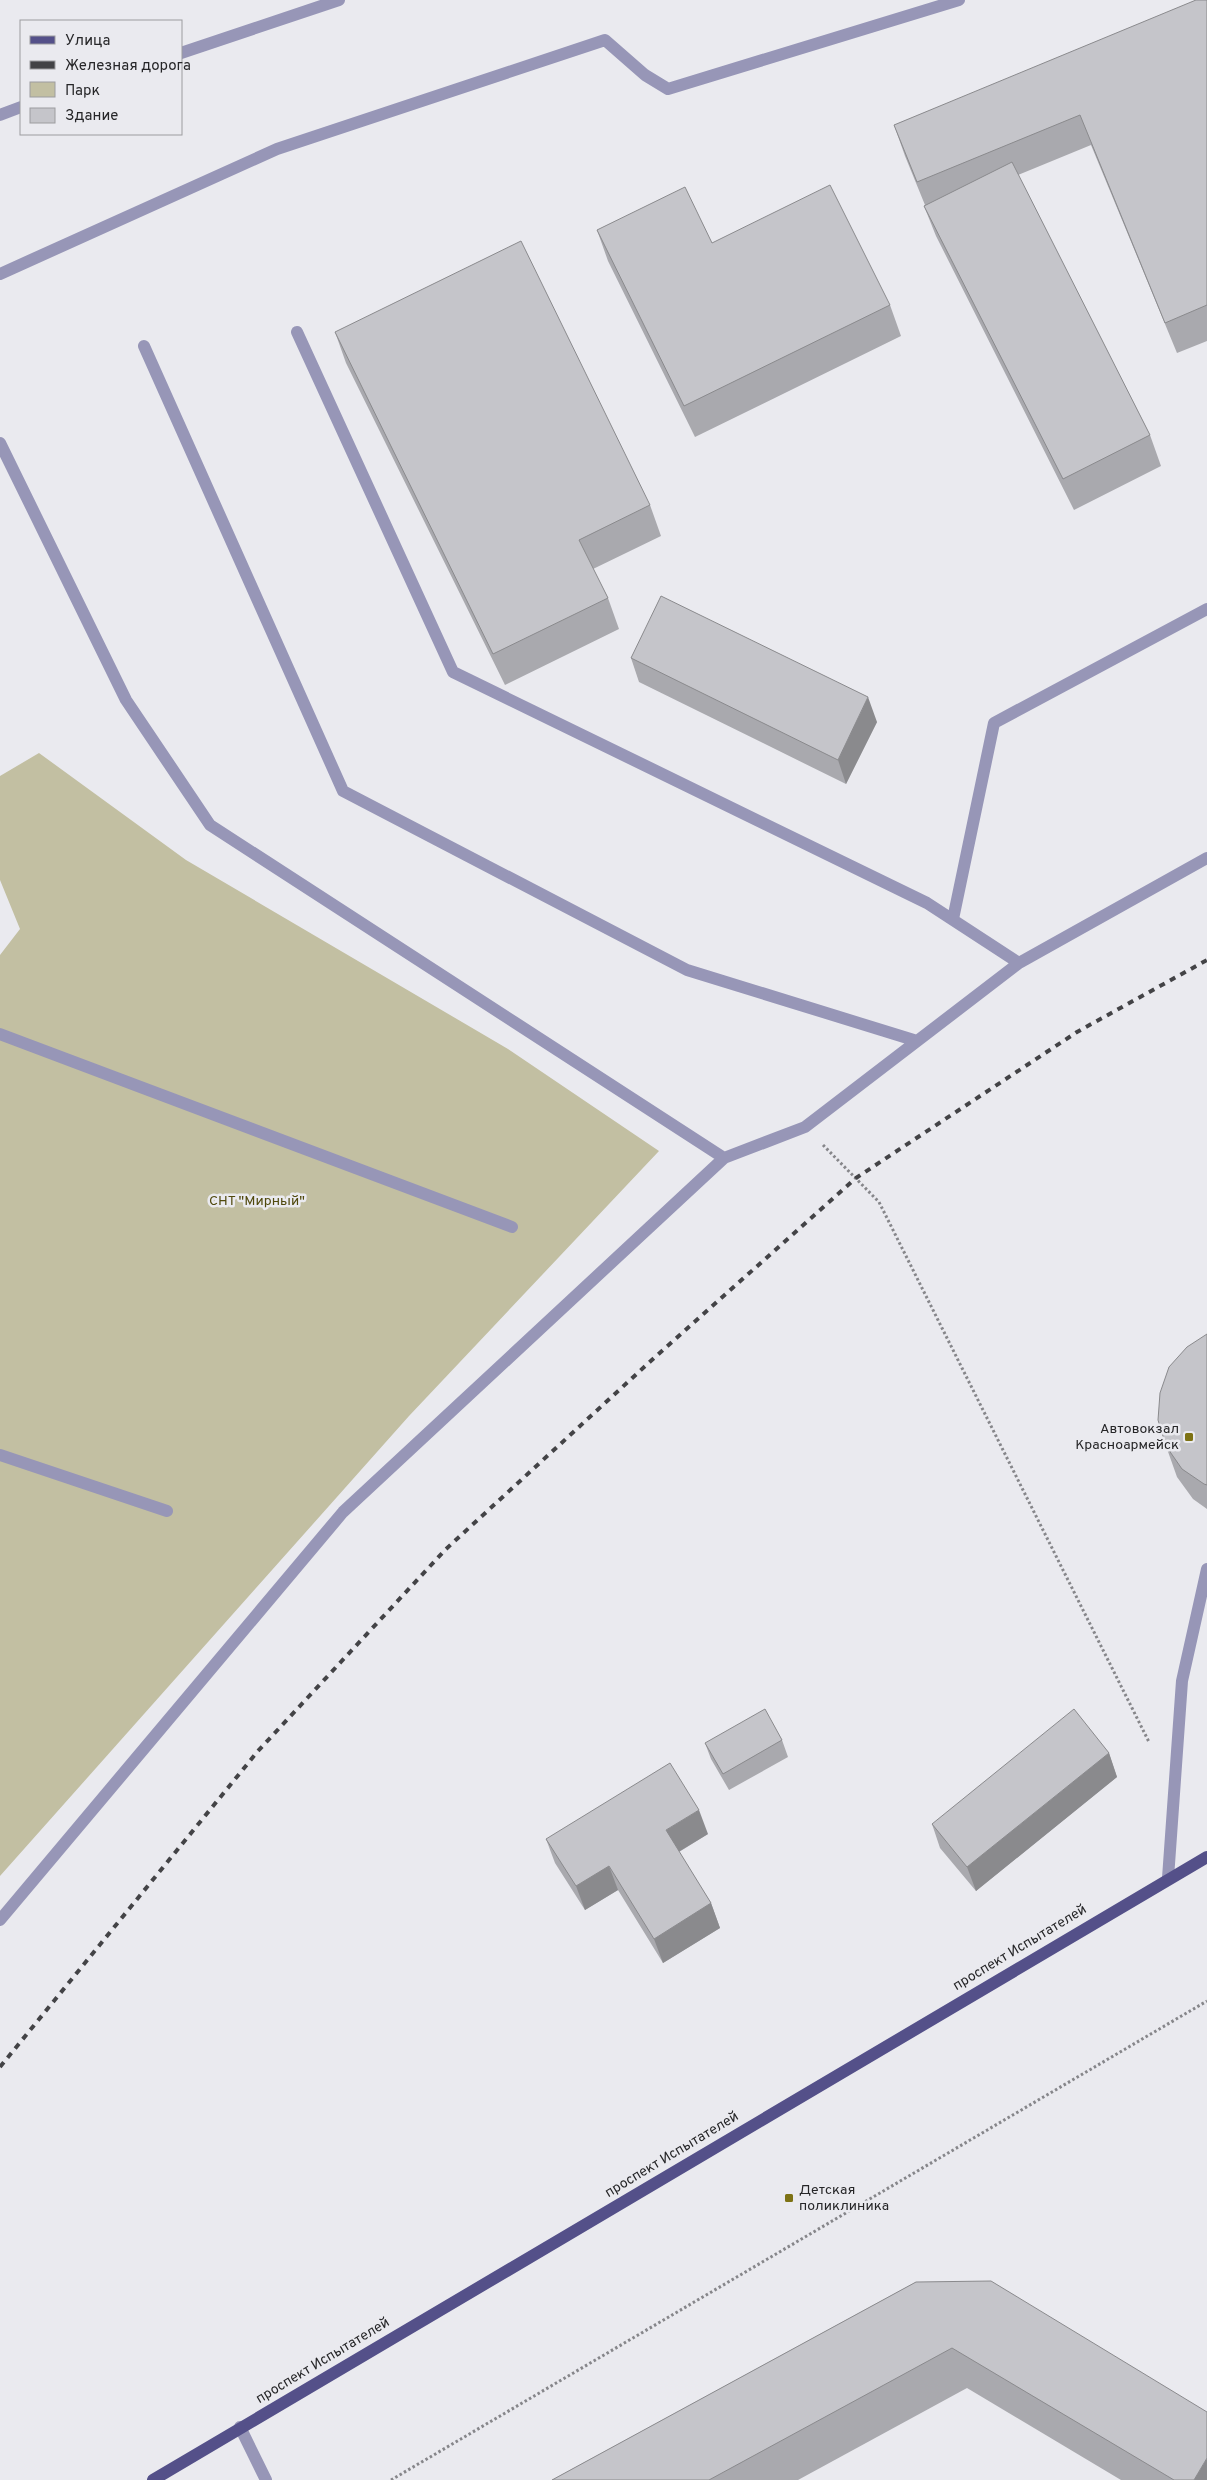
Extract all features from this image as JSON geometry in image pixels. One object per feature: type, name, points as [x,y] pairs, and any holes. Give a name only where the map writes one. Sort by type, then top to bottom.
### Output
[{"type":"main road","name":"проспект Испытателей","points":[[152,2480],[1168,1878],[1207,1857]]},
{"type":"street","points":[[182,53],[339,0]]},
{"type":"street","points":[[0,274],[277,149],[605,40],[644,75],[668,89],[959,0]]},
{"type":"street","points":[[0,115],[20,107]]},
{"type":"street","points":[[296,332],[453,672],[927,902],[1019,962]]},
{"type":"street","points":[[144,346],[343,791],[687,970],[917,1041]]},
{"type":"street","points":[[0,443],[126,700],[210,825],[724,1158]]},
{"type":"street","points":[[953,920],[994,723],[1207,609]]},
{"type":"street","points":[[0,1920],[343,1512],[724,1158],[805,1127],[1019,962],[1207,858]]},
{"type":"street","points":[[0,1034],[512,1228]]},
{"type":"street","points":[[0,1454],[167,1511]]},
{"type":"street","points":[[1168,1878],[1182,1681],[1207,1569]]},
{"type":"street","points":[[240,2427],[266,2480]]},
{"type":"path","points":[[805,1127],[879,1202],[1152,1747]]},
{"type":"path","points":[[391,2480],[1207,2001]]},
{"type":"green space","name":"СНТ \"Мирный\"","points":[[39,753],[186,860],[508,1049],[659,1151],[409,1416],[0,1876],[0,955],[20,929],[0,880],[0,776]]},
{"type":"building","points":[[1196,0],[1207,0],[1207,305],[1165,323],[1080,115],[917,182],[894,125]]},
{"type":"building","points":[[1012,162],[1150,435],[1063,479],[924,206]]},
{"type":"building","points":[[830,185],[890,305],[684,406],[597,230],[685,187],[712,243]]},
{"type":"building","points":[[521,241],[650,505],[579,540],[608,598],[493,654],[335,332]]},
{"type":"building","points":[[661,596],[868,697],[838,760],[631,658]]},
{"type":"building","points":[[1207,1334],[1207,1485],[1182,1469],[1166,1446],[1158,1420],[1160,1393],[1169,1367],[1187,1347]]},
{"type":"building","points":[[765,1709],[782,1740],[723,1774],[705,1743]]},
{"type":"building","points":[[1074,1709],[1109,1753],[967,1867],[932,1824]]},
{"type":"building","points":[[670,1763],[699,1810],[666,1830],[711,1903],[654,1939],[609,1866],[576,1886],[546,1839]]},
{"type":"building","points":[[991,2281],[1207,2412],[1207,2458],[1194,2480],[1174,2480],[952,2348],[709,2480],[552,2480],[916,2282]]},
{"type":"railway","points":[[0,2067],[258,1751],[446,1549],[654,1358],[856,1178],[1077,1032],[1207,960]]},
{"type":"place","name":"Автовокзал Красноармейск","points":[[1189,1437]]},
{"type":"place","name":"Детская поликлиника","points":[[789,2198]]}]
